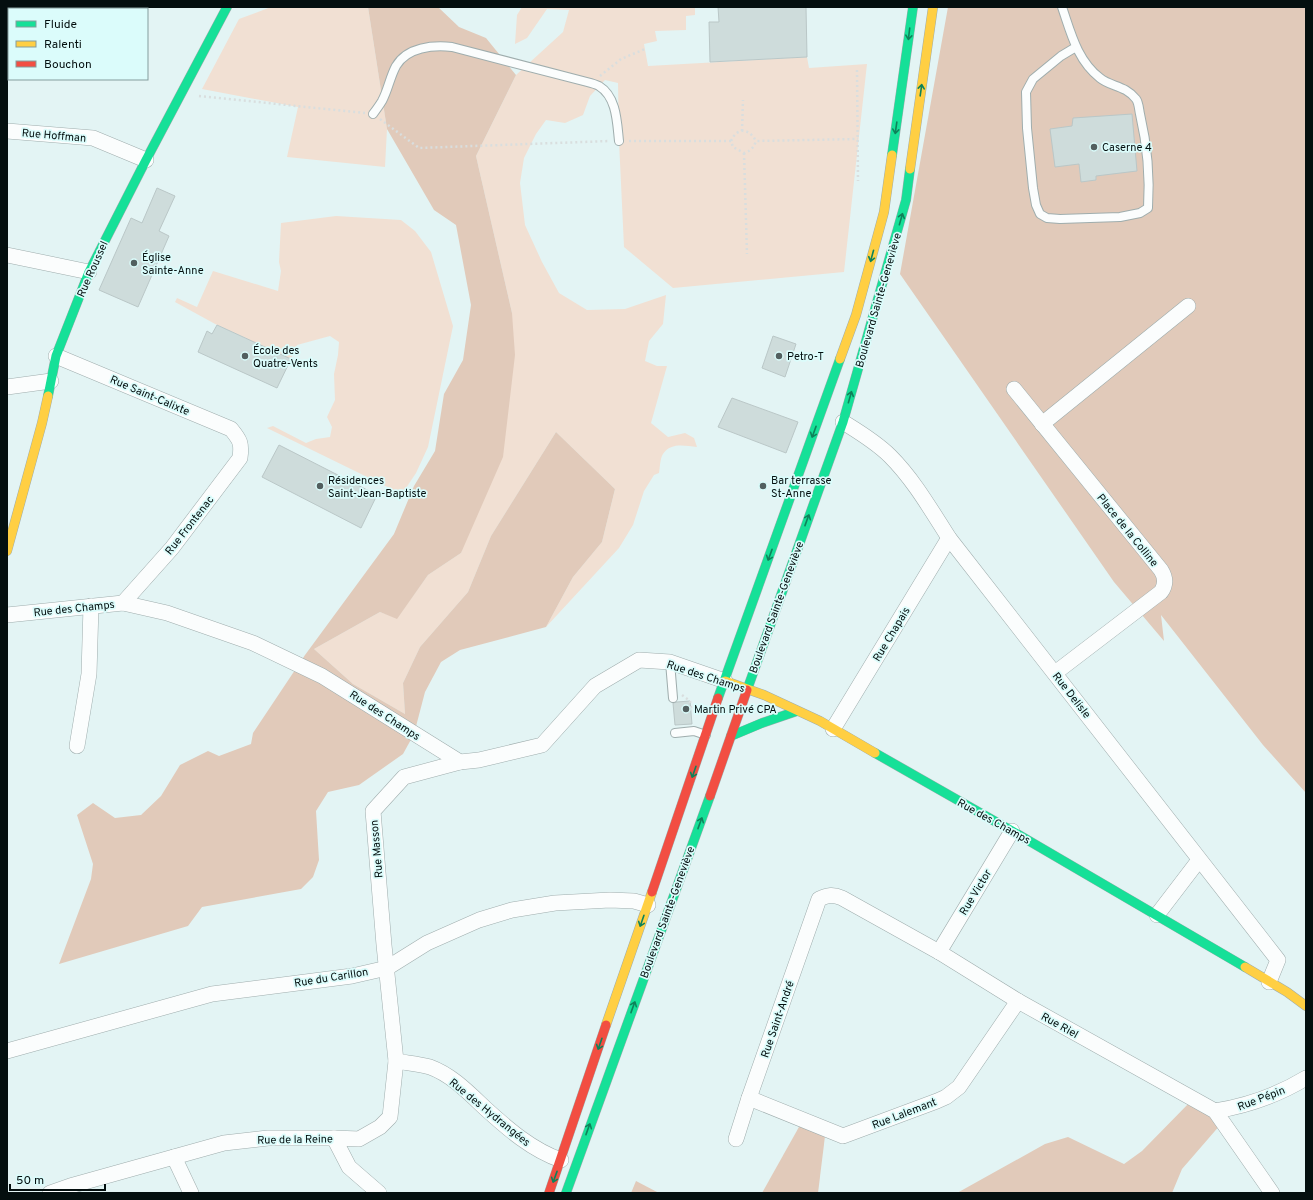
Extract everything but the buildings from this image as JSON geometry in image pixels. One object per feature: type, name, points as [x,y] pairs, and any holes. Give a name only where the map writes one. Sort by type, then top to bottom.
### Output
[{"type":"main road","name":"Rue Roussel","points":[[7,551],[42,423],[56,356],[89,272],[227,7]]},
{"type":"main road","name":"Boulevard Sainte-Geneviève","points":[[549,1193],[706,735],[856,315],[884,212],[913,7]]},
{"type":"main road","name":"Boulevard Sainte-Geneviève","points":[[566,1193],[843,422],[906,200],[933,7]]},
{"type":"main road","name":"Rue des Champs","points":[[725,681],[797,711],[833,729],[1157,915],[1306,1006]]},
{"type":"main road","points":[[731,736],[797,711]]},
{"type":"street","name":"Rue Hoffman","points":[[7,131],[93,138],[146,160]]},
{"type":"street","points":[[7,255],[89,272]]},
{"type":"street","points":[[1042,424],[1188,306]]},
{"type":"street","name":"Rue Saint-Calixte","points":[[56,356],[231,429],[240,440]]},
{"type":"street","points":[[7,387],[50,381]]},
{"type":"street","name":"Place de la Colline","points":[[1014,389],[1161,570],[1165,579],[1164,588],[1161,592],[1055,673]]},
{"type":"street","name":"Rue Delisle","points":[[843,422],[869,438],[894,459],[912,482],[949,538],[1278,960],[1269,982]]},
{"type":"street","name":"Rue Frontenac","points":[[123,603],[172,548],[240,458],[242,447],[240,440]]},
{"type":"street","name":"Rue Chapais","points":[[833,729],[949,538]]},
{"type":"street","name":"Rue des Champs","points":[[7,615],[123,603],[167,613],[253,643],[303,666],[338,685],[460,762],[480,760],[542,745],[594,686],[639,660],[670,662],[725,681]]},
{"type":"street","points":[[76,746],[89,674],[91,606]]},
{"type":"street","name":"Rue Masson","points":[[387,968],[373,811],[404,777],[460,762]]},
{"type":"street","name":"Rue Victor","points":[[939,952],[1012,831]]},
{"type":"street","points":[[1157,915],[1200,860]]},
{"type":"street","name":"Rue Riel","points":[[819,899],[828,895],[834,895],[842,898],[939,952],[1018,1001],[1215,1112],[1272,1193]]},
{"type":"street","name":"Rue Saint-André","points":[[736,1140],[749,1098],[819,899]]},
{"type":"street","name":"Rue du Carillon","points":[[7,1051],[212,994],[352,976],[387,968],[427,943],[479,920],[512,910],[555,903],[610,900],[634,901],[648,905]]},
{"type":"street","name":"Rue de la Reine","points":[[50,1193],[70,1186],[224,1143],[268,1138],[359,1139],[380,1127],[390,1116],[396,1061],[387,968]]},
{"type":"street","name":"Rue Lalemant","points":[[749,1098],[843,1136],[937,1101],[946,1097],[959,1087],[1018,1001]]},
{"type":"street","name":"Rue des Hydrangées","points":[[396,1061],[429,1067],[442,1074],[472,1094],[486,1109],[531,1146],[560,1160]]},
{"type":"street","name":"Rue Pépin","points":[[1215,1112],[1238,1108],[1265,1098],[1306,1078]]},
{"type":"street","points":[[334,1138],[349,1167],[379,1193]]},
{"type":"street","points":[[174,1157],[191,1193]]},
{"type":"lane","points":[[1062,7],[1072,38],[1082,60],[1101,79],[1122,87],[1137,100],[1145,135],[1149,193],[1148,208],[1140,213],[1120,218],[1060,220],[1047,218],[1040,214],[1036,205],[1027,128],[1026,92],[1033,79],[1061,56],[1076,47]]},
{"type":"lane","points":[[373,114],[382,100],[397,64],[410,53],[421,48],[452,46],[587,82],[600,87],[608,94],[615,109],[619,141]]},
{"type":"lane","points":[[670,662],[673,698]]},
{"type":"lane","points":[[675,733],[694,731],[706,735]]},
{"type":"path","points":[[587,82],[600,76],[621,59],[645,49]]},
{"type":"path","points":[[857,70],[858,181]]},
{"type":"path","points":[[181,94],[373,114],[418,148],[619,141],[731,141]]},
{"type":"path","points":[[742,130],[743,100]]},
{"type":"path","points":[[742,130],[752,134],[756,140]]},
{"type":"path","points":[[742,130],[738,132],[731,141],[733,147],[744,153]]},
{"type":"path","points":[[756,140],[858,139]]},
{"type":"path","points":[[744,153],[749,151],[754,146],[756,140]]},
{"type":"path","points":[[744,153],[746,254]]},
{"type":"path","points":[[681,695],[685,696],[690,701],[691,708]]},
{"type":"shaded area","points":[[271,7],[368,7],[387,129],[385,167],[287,157],[298,107],[202,89],[239,19]]},
{"type":"shaded area","points":[[368,7],[438,7],[459,27],[486,38],[516,75],[476,156],[512,313],[515,355],[503,457],[461,553],[428,575],[397,619],[380,612],[314,649],[353,684],[405,714],[403,683],[420,647],[468,592],[491,536],[556,432],[615,489],[602,542],[573,577],[546,627],[460,650],[441,662],[425,692],[414,734],[403,754],[359,785],[328,792],[316,811],[319,860],[313,877],[301,889],[202,907],[188,926],[59,964],[91,879],[93,864],[77,815],[93,803],[115,818],[141,815],[161,796],[180,765],[208,751],[219,756],[251,744],[253,733],[305,655],[394,534],[414,486],[435,451],[444,394],[463,360],[471,305],[456,225],[434,210],[387,129]]},
{"type":"shaded area","points":[[522,7],[695,7],[695,15],[686,16],[686,30],[655,31],[657,41],[644,44],[648,66],[807,57],[809,68],[867,64],[844,272],[673,288],[624,247],[618,83],[605,80],[590,96],[583,115],[565,123],[546,120],[536,134],[524,158],[520,183],[525,225],[542,262],[559,293],[587,310],[625,309],[666,295],[663,324],[649,341],[645,361],[657,366],[667,366],[651,423],[668,437],[685,433],[694,438],[697,447],[674,446],[666,450],[662,456],[659,473],[654,475],[644,491],[633,525],[619,548],[546,627],[573,577],[602,542],[615,489],[556,432],[491,536],[468,592],[420,647],[403,683],[405,714],[353,684],[314,649],[380,612],[397,618],[428,575],[461,553],[512,313],[476,156],[516,75],[563,32],[569,10],[547,9],[527,38],[515,44],[517,15]]},
{"type":"shaded area","points":[[948,7],[1306,7],[1306,793],[1263,745],[1161,615],[1164,641],[1114,582],[900,274]]},
{"type":"shaded area","points":[[336,216],[401,220],[415,231],[431,252],[453,326],[428,447],[416,473],[402,494],[267,428],[273,426],[306,443],[316,439],[330,437],[332,427],[327,417],[335,400],[334,374],[339,342],[330,336],[297,345],[291,359],[217,325],[175,302],[177,298],[197,307],[213,271],[278,291],[281,271],[279,262],[281,223]]},
{"type":"shaded area","points":[[1192,1100],[1221,1124],[1182,1169],[1172,1193],[957,1193],[1045,1144],[1068,1137],[1124,1164],[1142,1151]]},
{"type":"shaded area","points":[[804,1118],[826,1128],[818,1193],[762,1193]]},
{"type":"shaded area","points":[[636,1181],[659,1193],[631,1193]]},
{"type":"traffic: fast","points":[[48,396],[56,356],[89,272],[227,7]]},
{"type":"traffic: fast","points":[[892,155],[913,7]]},
{"type":"traffic: fast","points":[[747,690],[843,422],[906,200],[910,169]]},
{"type":"traffic: fast","points":[[718,698],[840,359]]},
{"type":"traffic: fast","points":[[731,736],[797,711]]},
{"type":"traffic: fast","points":[[875,753],[1245,967]]},
{"type":"traffic: fast","points":[[566,1193],[710,796]]},
{"type":"traffic: slow","points":[[910,169],[933,7]]},
{"type":"traffic: slow","points":[[840,359],[856,315],[884,212],[892,155]]},
{"type":"traffic: slow","points":[[7,551],[48,396]]},
{"type":"traffic: slow","points":[[725,681],[764,695],[820,721],[875,753]]},
{"type":"traffic: slow","points":[[606,1025],[652,892]]},
{"type":"traffic: slow","points":[[1245,967],[1287,992],[1306,1006]]},
{"type":"traffic: jam","points":[[710,796],[747,690]]},
{"type":"traffic: jam","points":[[652,892],[718,698]]},
{"type":"traffic: jam","points":[[549,1193],[606,1025]]},
{"type":"place","name":"Caserne 4","points":[[1094,147]]},
{"type":"place","name":"Église Sainte-Anne","points":[[134,263]]},
{"type":"place","name":"École des Quatre-Vents","points":[[245,356]]},
{"type":"place","name":"Petro-T","points":[[779,356]]},
{"type":"place","name":"Résidences Saint-Jean-Baptiste","points":[[320,486]]},
{"type":"place","name":"Bar terrasse St-Anne","points":[[763,486]]},
{"type":"place","name":"Martin Privé CPA","points":[[686,709]]}]
